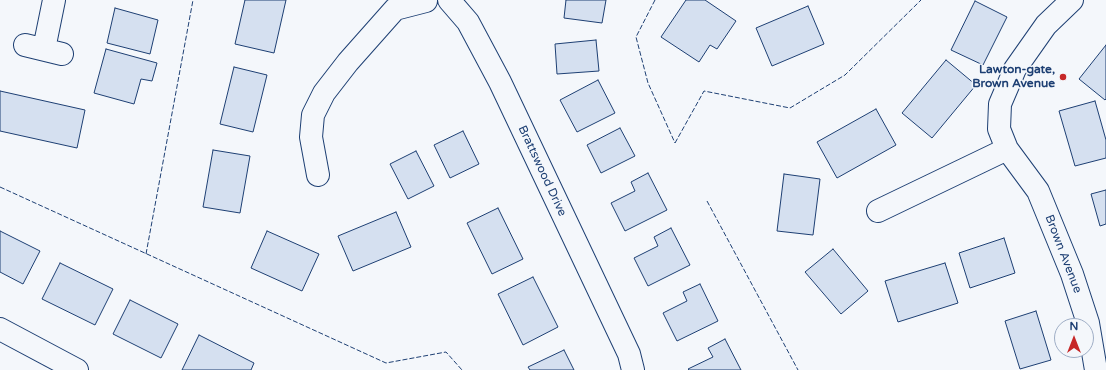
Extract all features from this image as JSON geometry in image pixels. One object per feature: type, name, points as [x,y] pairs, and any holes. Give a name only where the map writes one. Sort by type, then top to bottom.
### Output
[{"type":"street","points":[[44,49],[54,0]]},
{"type":"street","name":"Brattswood Drive","points":[[318,175],[312,137],[313,115],[324,92],[348,62],[396,9],[426,0],[449,0],[468,22],[500,82],[629,354],[633,370]]},
{"type":"street","name":"Brown Avenue","points":[[1072,0],[1046,25],[1015,69],[1000,104],[999,129],[1007,149],[1038,191],[1072,274],[1088,323],[1096,370]]},
{"type":"street","points":[[878,211],[1007,149]]},
{"type":"street","points":[[0,329],[77,370]]},
{"type":"building","points":[[245,0],[286,0],[274,53],[235,44]]},
{"type":"building","points":[[566,0],[606,0],[602,23],[564,18]]},
{"type":"building","points":[[686,0],[705,0],[736,21],[717,49],[710,45],[699,62],[661,37]]},
{"type":"building","points":[[975,1],[1007,17],[983,65],[951,50]]},
{"type":"building","points":[[808,6],[824,44],[772,66],[756,28]]},
{"type":"building","points":[[115,8],[158,20],[150,54],[107,43]]},
{"type":"building","points":[[596,40],[599,71],[557,74],[555,44]]},
{"type":"building","points":[[1106,45],[1106,99],[1105,100],[1079,79]]},
{"type":"building","points":[[106,49],[157,63],[152,81],[141,79],[134,104],[94,93]]},
{"type":"building","points":[[946,60],[976,85],[932,138],[902,113]]},
{"type":"building","points":[[234,67],[267,75],[253,132],[220,124]]},
{"type":"building","points":[[598,80],[615,113],[577,132],[560,100]]},
{"type":"building","points":[[0,91],[85,110],[77,148],[0,131]]},
{"type":"building","points":[[1095,101],[1106,140],[1106,158],[1075,166],[1059,111]]},
{"type":"building","points":[[876,109],[896,145],[837,178],[817,142]]},
{"type":"building","points":[[620,128],[635,156],[601,173],[587,145]]},
{"type":"building","points":[[463,131],[479,164],[450,178],[434,145]]},
{"type":"building","points":[[213,150],[250,156],[240,213],[203,207]]},
{"type":"building","points":[[416,151],[434,186],[408,199],[390,164]]},
{"type":"building","points":[[648,173],[667,210],[625,231],[611,203],[635,191],[631,182]]},
{"type":"building","points":[[784,174],[820,179],[813,235],[777,231]]},
{"type":"building","points":[[1106,190],[1106,224],[1100,226],[1091,194]]},
{"type":"building","points":[[498,208],[523,259],[492,274],[467,223]]},
{"type":"building","points":[[396,212],[411,247],[353,271],[338,236]]},
{"type":"building","points":[[671,228],[690,265],[648,286],[634,258],[658,246],[654,237]]},
{"type":"building","points":[[0,231],[40,251],[23,284],[0,272]]},
{"type":"building","points":[[267,231],[319,254],[302,291],[251,268]]},
{"type":"building","points":[[1004,238],[1015,273],[970,288],[959,253]]},
{"type":"building","points":[[833,249],[868,291],[841,314],[805,272]]},
{"type":"building","points":[[60,263],[113,289],[95,325],[42,299]]},
{"type":"building","points":[[945,263],[958,303],[898,322],[885,281]]},
{"type":"building","points":[[533,277],[558,327],[523,345],[498,294]]},
{"type":"building","points":[[700,284],[718,321],[677,341],[663,313],[687,301],[683,292]]},
{"type":"building","points":[[130,300],[178,324],[161,358],[113,334]]},
{"type":"building","points":[[1036,311],[1051,360],[1020,369],[1005,321]]},
{"type":"building","points":[[199,335],[254,363],[251,370],[182,370]]},
{"type":"building","points":[[725,339],[741,370],[688,369],[713,357],[708,348]]},
{"type":"building","points":[[564,350],[574,370],[530,370],[528,367]]},
{"type":"fence","points":[[146,254],[193,0]]},
{"type":"fence","points":[[655,0],[636,37],[648,83],[675,143]]},
{"type":"fence","points":[[675,143],[704,91],[790,108],[845,75],[921,0]]},
{"type":"fence","points":[[0,187],[386,363],[446,352],[462,370]]},
{"type":"fence","points":[[707,201],[798,370]]},
{"type":"place","name":"Lawton-gate, Brown Avenue","points":[[1063,77]]}]
